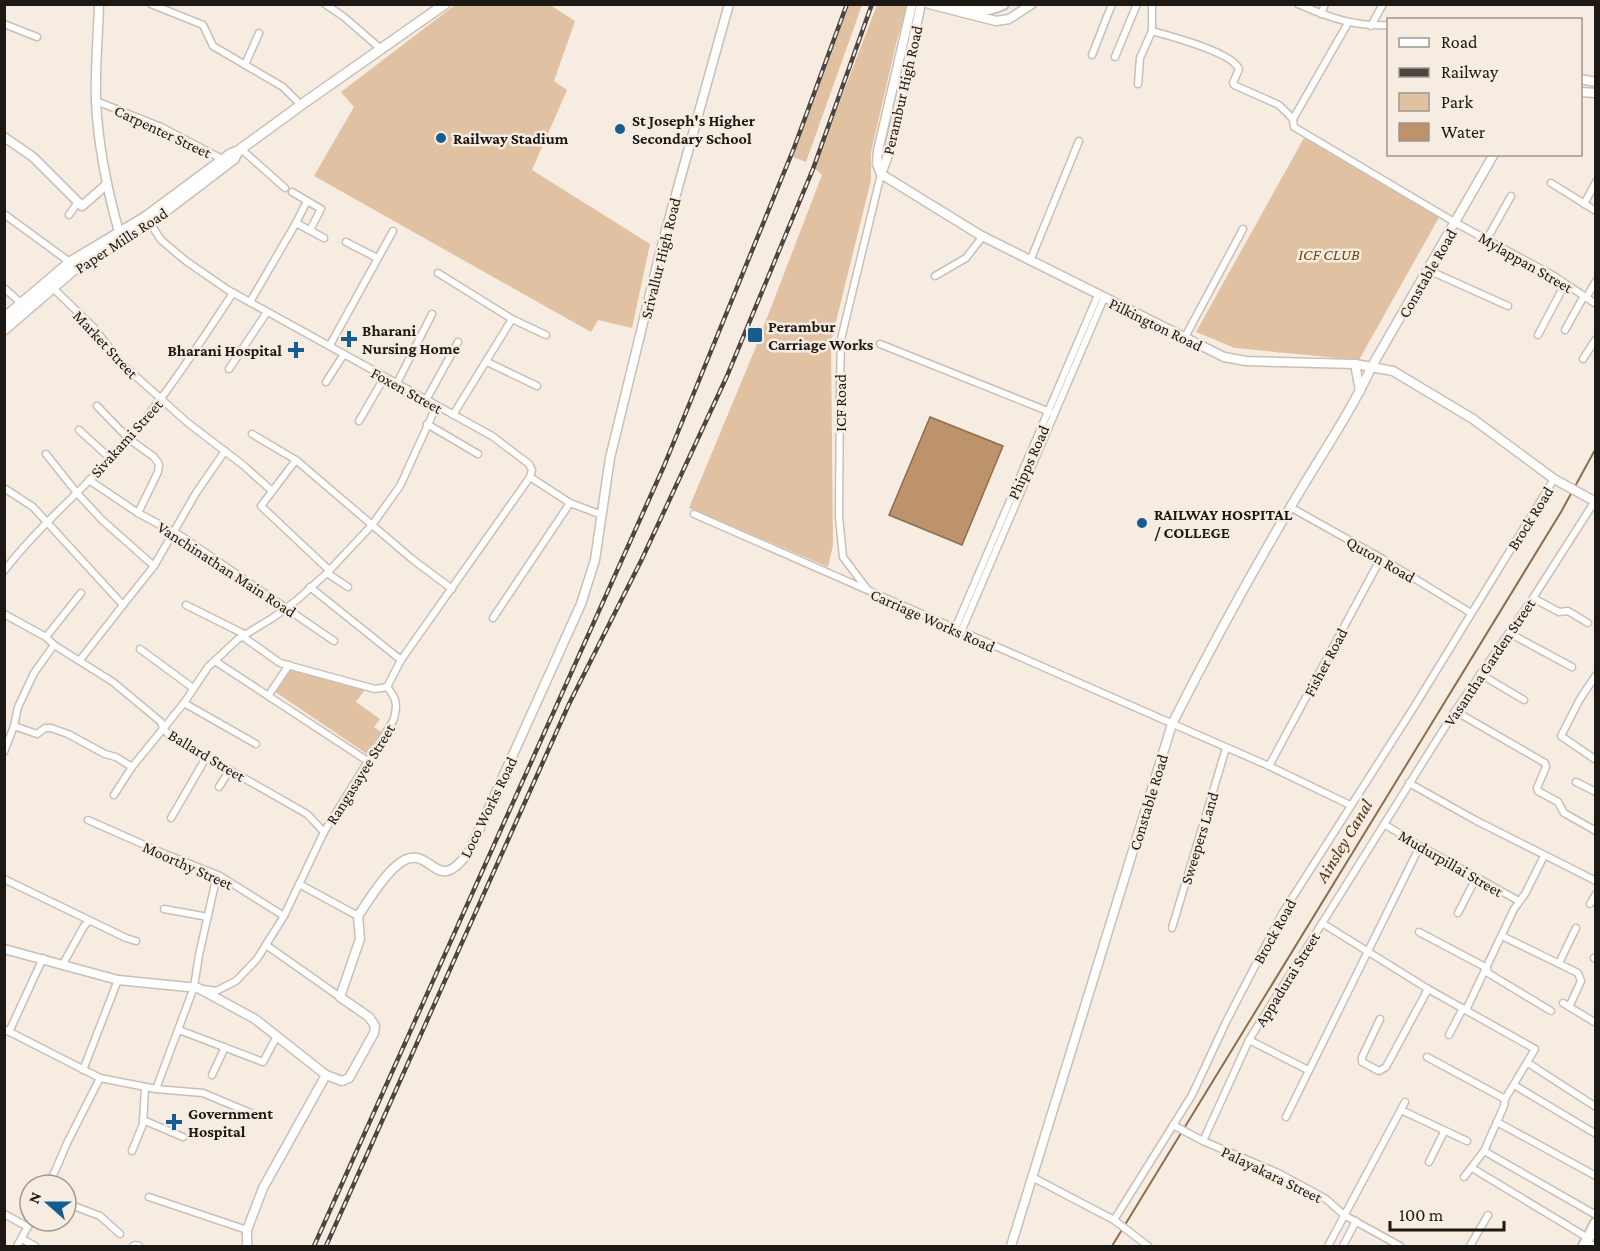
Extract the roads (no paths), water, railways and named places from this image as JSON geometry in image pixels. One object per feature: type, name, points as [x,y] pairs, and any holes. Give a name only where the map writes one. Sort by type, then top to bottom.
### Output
[{"type":"main road","name":"Paper Mills Road","points":[[4,330],[52,287],[74,263],[121,235],[226,162],[234,159],[240,150],[301,105],[445,4]]},
{"type":"main road","points":[[955,4],[968,9],[986,10],[1003,4]]},
{"type":"main road","name":"Paper Mills Road","points":[[121,235],[150,223],[226,162]]},
{"type":"main road","points":[[4,318],[74,263]]},
{"type":"main road","points":[[1591,1243],[1596,1223]]},
{"type":"street","points":[[99,4],[96,101],[106,185],[121,235]]},
{"type":"street","points":[[151,4],[203,26],[213,46],[283,87],[301,105]]},
{"type":"street","points":[[325,4],[344,17],[382,50]]},
{"type":"street","name":"Srivallur High Road","points":[[602,515],[610,458],[661,249],[729,4]]},
{"type":"street","points":[[881,174],[877,164],[878,151],[912,4]]},
{"type":"street","name":"Perambur High Road","points":[[881,174],[887,158],[921,4]]},
{"type":"street","name":"Perambur High Road","points":[[929,4],[996,21],[1009,19],[1032,4]]},
{"type":"street","points":[[1092,55],[1112,4]]},
{"type":"street","points":[[1115,57],[1137,4]]},
{"type":"street","points":[[1138,84],[1140,58],[1152,31],[1152,4]]},
{"type":"street","points":[[1298,4],[1348,23],[1387,25]]},
{"type":"street","points":[[1321,14],[1325,4]]},
{"type":"street","points":[[1371,26],[1383,4]]},
{"type":"street","points":[[1152,31],[1210,49],[1236,64],[1239,69],[1233,80],[1234,85],[1279,105],[1293,119],[1348,23]]},
{"type":"street","points":[[4,24],[37,37]]},
{"type":"street","points":[[245,65],[260,33]]},
{"type":"street","name":"Carpenter Street","points":[[96,101],[160,127],[226,162]]},
{"type":"street","name":"Mylappan Street","points":[[1293,119],[1294,127],[1596,304]]},
{"type":"street","points":[[4,136],[33,157],[78,202],[85,206],[106,185]]},
{"type":"street","points":[[1030,261],[1079,141]]},
{"type":"street","points":[[240,150],[285,188]]},
{"type":"street","name":"Constable Road","points":[[1011,1246],[1172,724],[1214,642],[1290,507],[1360,391],[1372,366],[1493,156]]},
{"type":"street","name":"Pilkington Road","points":[[881,174],[983,236],[1224,357],[1246,361],[1355,364],[1393,371],[1473,419],[1554,479],[1595,501]]},
{"type":"street","name":"ICF Road","points":[[869,592],[843,556],[839,517],[840,373],[841,339],[881,174]]},
{"type":"street","points":[[1584,204],[1596,182]]},
{"type":"street","points":[[1551,183],[1596,211]]},
{"type":"street","points":[[292,192],[321,209],[310,230]]},
{"type":"street","points":[[1487,239],[1511,196]]},
{"type":"street","points":[[250,302],[307,201]]},
{"type":"street","points":[[69,215],[78,202]]},
{"type":"street","points":[[4,214],[74,263]]},
{"type":"street","name":"Foxen Street","points":[[150,223],[161,240],[169,247],[233,293],[492,436],[529,464],[532,470],[530,477],[570,503],[602,515]]},
{"type":"street","points":[[296,223],[324,238]]},
{"type":"street","points":[[1185,337],[1243,228]]},
{"type":"street","points":[[330,345],[393,231]]},
{"type":"street","points":[[935,276],[966,258],[983,236]]},
{"type":"street","points":[[346,242],[377,258]]},
{"type":"street","points":[[1428,270],[1508,306]]},
{"type":"street","points":[[438,273],[512,319],[546,335]]},
{"type":"street","points":[[1565,330],[1596,281]]},
{"type":"street","points":[[1538,335],[1565,284]]},
{"type":"street","name":"Market Street","points":[[52,287],[94,328],[122,364],[188,423],[225,450],[272,491]]},
{"type":"street","points":[[4,288],[21,303]]},
{"type":"street","name":"Sivakami Street","points":[[4,571],[23,546],[111,459],[162,400],[233,293]]},
{"type":"street","name":"Phipps Road","points":[[958,631],[1101,297]]},
{"type":"street","name":"Phipps Road","points":[[958,631],[1101,297]]},
{"type":"street","points":[[229,369],[267,312]]},
{"type":"street","points":[[396,384],[432,314]]},
{"type":"street","points":[[453,415],[512,319]]},
{"type":"street","points":[[1583,359],[1596,339]]},
{"type":"street","points":[[426,400],[458,342]]},
{"type":"street","points":[[880,344],[1050,412]]},
{"type":"street","points":[[326,382],[344,354]]},
{"type":"street","points":[[487,362],[537,386]]},
{"type":"street","points":[[1355,364],[1360,391]]},
{"type":"street","points":[[359,421],[384,378]]},
{"type":"street","points":[[97,406],[129,439],[159,464],[158,472],[138,513]]},
{"type":"street","points":[[114,795],[132,767],[184,703],[208,667],[226,649],[287,608],[328,572],[372,525],[400,486],[436,406]]},
{"type":"street","points":[[427,424],[478,454]]},
{"type":"street","points":[[79,430],[111,459]]},
{"type":"street","points":[[252,434],[296,460],[412,559],[452,588]]},
{"type":"street","points":[[80,660],[154,566],[190,502],[225,450]]},
{"type":"street","points":[[46,454],[76,493],[102,520],[154,566]]},
{"type":"street","points":[[296,460],[261,504],[262,507],[328,572],[348,587]]},
{"type":"street","points":[[186,605],[244,636],[280,663],[375,688],[387,687],[401,660],[530,477]]},
{"type":"street","name":"Brock Road","points":[[1114,1220],[1192,1095],[1226,1022],[1282,914],[1414,707],[1554,479]]},
{"type":"street","name":"Vanchinathan Main Road","points":[[89,480],[138,513],[174,533],[334,641]]},
{"type":"street","points":[[4,488],[33,507],[123,605]]},
{"type":"street","name":"Vasantha Garden Street","points":[[1384,824],[1455,711],[1533,598],[1595,501]]},
{"type":"street","points":[[493,618],[570,503]]},
{"type":"street","name":"Quton Road","points":[[1290,507],[1381,558],[1471,613]]},
{"type":"street","name":"Carriage Works Road","points":[[694,514],[1172,724]]},
{"type":"street","name":"Loco Works Road","points":[[358,916],[398,864],[409,858],[418,858],[438,870],[447,871],[459,865],[470,850],[580,604],[596,560],[602,515]]},
{"type":"street","name":"Fisher Road","points":[[1269,766],[1381,558]]},
{"type":"street","points":[[310,588],[401,660]]},
{"type":"street","points":[[46,637],[81,593]]},
{"type":"street","points":[[1533,598],[1559,612],[1568,611],[1588,623]]},
{"type":"street","name":"Ballard Street","points":[[4,614],[46,637],[54,645],[113,682],[161,722],[163,728],[171,736],[307,814],[324,832]]},
{"type":"street","points":[[1509,633],[1572,667]]},
{"type":"street","points":[[4,752],[14,726],[18,707],[34,673],[54,645]]},
{"type":"street","points":[[140,649],[193,688]]},
{"type":"street","points":[[215,661],[369,762]]},
{"type":"street","points":[[268,696],[289,665]]},
{"type":"street","points":[[1480,674],[1524,700]]},
{"type":"street","points":[[1596,675],[1580,699],[1561,737],[1596,760]]},
{"type":"street","name":"Rangasayee Street","points":[[196,988],[216,991],[236,981],[257,959],[266,945],[284,916],[324,832],[393,721],[397,709],[394,695],[387,687]]},
{"type":"street","points":[[184,703],[256,744]]},
{"type":"street","points":[[1455,711],[1545,763],[1546,767],[1538,791],[1558,801],[1564,813],[1596,831]]},
{"type":"street","points":[[1172,724],[1269,766],[1350,805]]},
{"type":"street","points":[[14,726],[37,734],[45,728],[51,728],[116,757],[132,767]]},
{"type":"street","name":"Sweepers Land","points":[[1172,928],[1226,748]]},
{"type":"street","points":[[171,818],[207,756]]},
{"type":"street","points":[[219,787],[229,771]]},
{"type":"street","points":[[1576,782],[1596,792]]},
{"type":"street","points":[[1409,783],[1475,820],[1596,881]]},
{"type":"street","name":"Moorthy Street","points":[[88,820],[217,875],[284,916]]},
{"type":"street","name":"Mudurpillai Street","points":[[1384,824],[1519,901]]},
{"type":"street","name":"Appadurai Street","points":[[1203,1141],[1249,1040],[1384,824]]},
{"type":"street","points":[[1286,1117],[1420,846]]},
{"type":"street","points":[[1449,1035],[1487,968],[1519,901],[1525,894],[1544,856]]},
{"type":"street","points":[[156,1089],[196,988],[217,875]]},
{"type":"street","points":[[1458,913],[1476,878]]},
{"type":"street","points":[[4,879],[136,941]]},
{"type":"street","points":[[299,884],[358,916],[360,939],[340,997]]},
{"type":"street","points":[[1590,904],[1596,894]]},
{"type":"street","points":[[164,909],[208,917]]},
{"type":"street","points":[[63,964],[84,926],[90,921]]},
{"type":"street","points":[[1322,923],[1428,988],[1533,1047],[1535,1052],[1505,1099],[1484,1151],[1464,1177]]},
{"type":"street","points":[[1559,963],[1576,928]]},
{"type":"street","points":[[1419,932],[1487,968],[1488,973],[1551,1011]]},
{"type":"street","points":[[1502,936],[1559,963],[1580,976],[1581,981],[1566,1005],[1596,1023]]},
{"type":"street","points":[[4,949],[118,980],[196,988],[255,1019],[326,1075],[342,1081],[349,1078],[374,1033],[375,1026],[369,1017],[266,945]]},
{"type":"street","points":[[43,958],[6,1031],[100,1078],[156,1089],[204,1093],[253,1114]]},
{"type":"street","points":[[83,1071],[118,980]]},
{"type":"street","points":[[1380,1019],[1362,1057],[1362,1062],[1379,1071],[1386,1067],[1428,988]]},
{"type":"street","points":[[179,1030],[263,1062],[277,1036]]},
{"type":"street","points":[[1249,1040],[1308,1070]]},
{"type":"street","points":[[212,1075],[225,1047]]},
{"type":"street","points":[[1427,1057],[1505,1099]]},
{"type":"street","points":[[1528,1063],[1596,1107]]},
{"type":"street","points":[[247,1246],[247,1230],[272,1171],[326,1075]]},
{"type":"street","points":[[54,1173],[100,1078]]},
{"type":"street","points":[[1514,1085],[1596,1134]]},
{"type":"street","points":[[132,1151],[143,1120],[145,1087]]},
{"type":"street","points":[[1328,1246],[1405,1102]]},
{"type":"street","points":[[1401,1110],[1467,1141]]},
{"type":"street","points":[[143,1120],[183,1137]]},
{"type":"street","points":[[1497,1122],[1596,1176]]},
{"type":"street","name":"Palayakara Street","points":[[1173,1125],[1203,1141],[1278,1173],[1326,1199],[1344,1215],[1400,1246]]},
{"type":"street","points":[[1429,1162],[1444,1132]]},
{"type":"street","points":[[1484,1151],[1596,1215]]},
{"type":"street","points":[[1472,1168],[1591,1243]]},
{"type":"street","points":[[1032,1177],[1114,1220],[1148,1246]]},
{"type":"street","points":[[149,1197],[247,1230]]},
{"type":"street","points":[[78,1208],[100,1216],[120,1234]]},
{"type":"street","points":[[4,1214],[18,1220]]},
{"type":"street","points":[[1470,1246],[1488,1215]]},
{"type":"street","points":[[1343,1246],[1356,1221]]},
{"type":"street","points":[[17,1246],[25,1233]]},
{"type":"street","points":[[22,1239],[35,1246]]},
{"type":"street","points":[[133,1246],[139,1246]]},
{"type":"water","points":[[930,417],[1003,446],[962,545],[889,515]]},
{"type":"waterway","name":"Ainsley Canal","points":[[1112,1246],[1561,512],[1596,448]]},
{"type":"railway","points":[[314,1246],[664,466],[794,148],[847,4]]},
{"type":"railway","points":[[326,1246],[569,704],[642,559],[727,376],[813,169],[872,4]]},
{"type":"place","name":"St Joseph's Higher Secondary School","points":[[620,129]]},
{"type":"place","name":"Railway Stadium","points":[[441,138]]},
{"type":"place","name":"Perambur Carriage Works","points":[[755,335]]},
{"type":"place","name":"Bharani Nursing Home","points":[[349,339]]},
{"type":"place","name":"Bharani Hospital","points":[[296,350]]},
{"type":"place","name":"RAILWAY HOSPITAL / COLLEGE","points":[[1142,523]]},
{"type":"place","name":"Government Hospital","points":[[174,1122]]},
{"type":"park label","name":"ICF CLUB","points":[[1329,254]]}]
